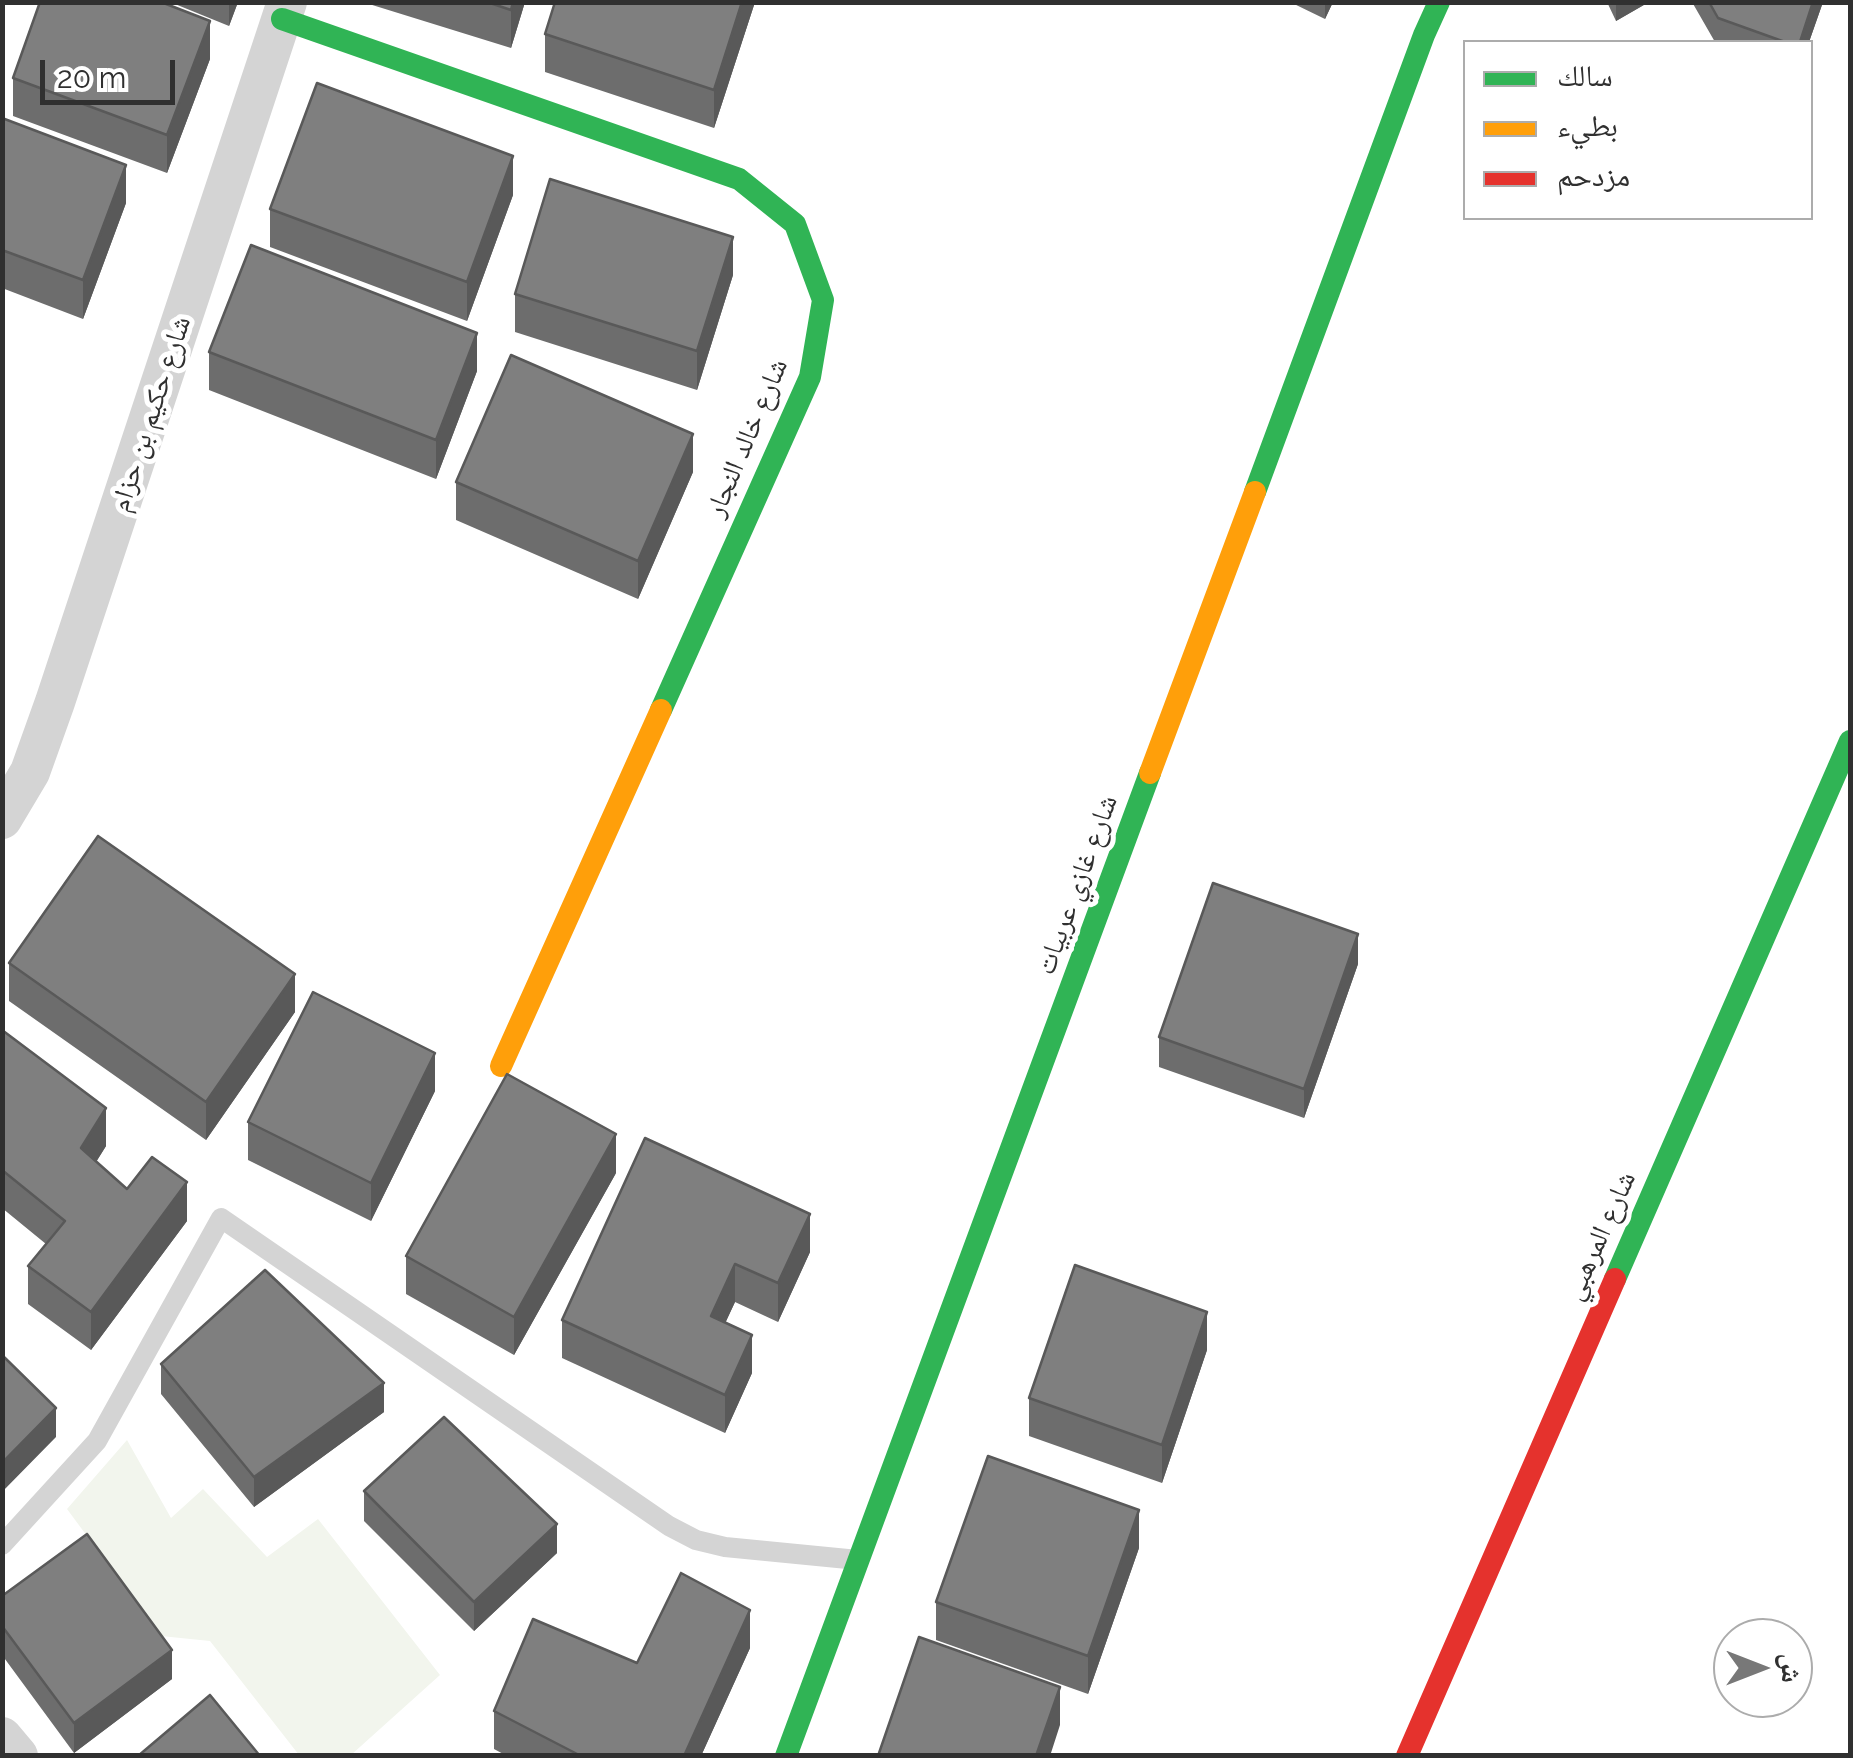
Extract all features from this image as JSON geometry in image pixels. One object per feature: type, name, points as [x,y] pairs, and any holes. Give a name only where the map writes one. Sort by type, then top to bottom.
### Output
[{"type":"street","name":"شارع غازي عربيات","points":[[1424,34],[1425,2]]},
{"type":"street","name":"شارع غازي عربيات","points":[[786,1756],[1439,2]]},
{"type":"street","name":"شارع حكيم بن حزام","points":[[2,820],[30,772],[55,702],[285,11]]},
{"type":"street","name":"شارع خالد النجار","points":[[285,11],[739,178],[795,224],[823,300],[810,377],[501,1066]]},
{"type":"street","name":"شارع المرهبي","points":[[1406,1756],[1850,742]]},
{"type":"street","points":[[2,1736],[18,1756]]},
{"type":"lane","points":[[2,1545],[97,1440],[221,1218],[668,1526],[725,1548],[859,1560]]},
{"type":"shaded area","points":[[127,1440],[171,1518],[203,1489],[267,1557],[318,1519],[440,1675],[351,1755],[299,1755],[210,1641],[161,1636],[67,1509]]},
{"type":"building","points":[[40,2],[161,2],[210,21],[167,135],[13,78]]},
{"type":"building","points":[[487,2],[513,2],[511,10]]},
{"type":"building","points":[[555,2],[742,2],[714,90],[545,34]]},
{"type":"building","points":[[1709,2],[1813,2],[1801,40],[1779,40],[1718,18]]},
{"type":"building","points":[[317,83],[513,156],[467,282],[270,209]]},
{"type":"building","points":[[2,118],[126,165],[83,280],[2,250]]},
{"type":"building","points":[[550,179],[733,237],[697,351],[515,294]]},
{"type":"building","points":[[251,245],[477,333],[436,440],[209,352]]},
{"type":"building","points":[[511,355],[693,434],[638,561],[456,482]]},
{"type":"building","points":[[98,836],[295,974],[206,1102],[9,963]]},
{"type":"building","points":[[1213,883],[1358,934],[1304,1089],[1159,1037]]},
{"type":"building","points":[[313,992],[435,1053],[371,1183],[248,1122]]},
{"type":"building","points":[[2,1030],[106,1108],[81,1148],[127,1189],[152,1157],[187,1182],[91,1312],[28,1266],[65,1221],[2,1170]]},
{"type":"building","points":[[507,1074],[616,1134],[514,1317],[406,1256]]},
{"type":"building","points":[[645,1138],[810,1214],[778,1283],[735,1264],[711,1316],[752,1335],[725,1395],[562,1320]]},
{"type":"building","points":[[1075,1265],[1207,1312],[1162,1445],[1029,1398]]},
{"type":"building","points":[[265,1270],[384,1383],[254,1477],[161,1364]]},
{"type":"building","points":[[2,1355],[56,1408],[2,1463]]},
{"type":"building","points":[[444,1417],[557,1524],[474,1602],[364,1491]]},
{"type":"building","points":[[988,1456],[1139,1510],[1088,1656],[936,1602]]},
{"type":"building","points":[[87,1534],[172,1650],[74,1723],[2,1626],[2,1596]]},
{"type":"building","points":[[681,1573],[750,1610],[684,1756],[581,1756],[494,1711],[533,1619],[637,1663]]},
{"type":"building","points":[[919,1637],[1060,1687],[1036,1756],[878,1756]]},
{"type":"building","points":[[210,1695],[260,1756],[138,1756]]},
{"type":"traffic: fast","points":[[1255,492],[1439,2]]},
{"type":"traffic: fast","points":[[282,19],[739,179],[795,224],[823,300],[810,377],[661,710]]},
{"type":"traffic: fast","points":[[1615,1279],[1850,741]]},
{"type":"traffic: fast","points":[[786,1756],[1150,773]]},
{"type":"traffic: slow","points":[[1150,773],[1255,492]]},
{"type":"traffic: slow","points":[[501,1066],[661,710]]},
{"type":"traffic: jam","points":[[1407,1756],[1615,1279]]}]
